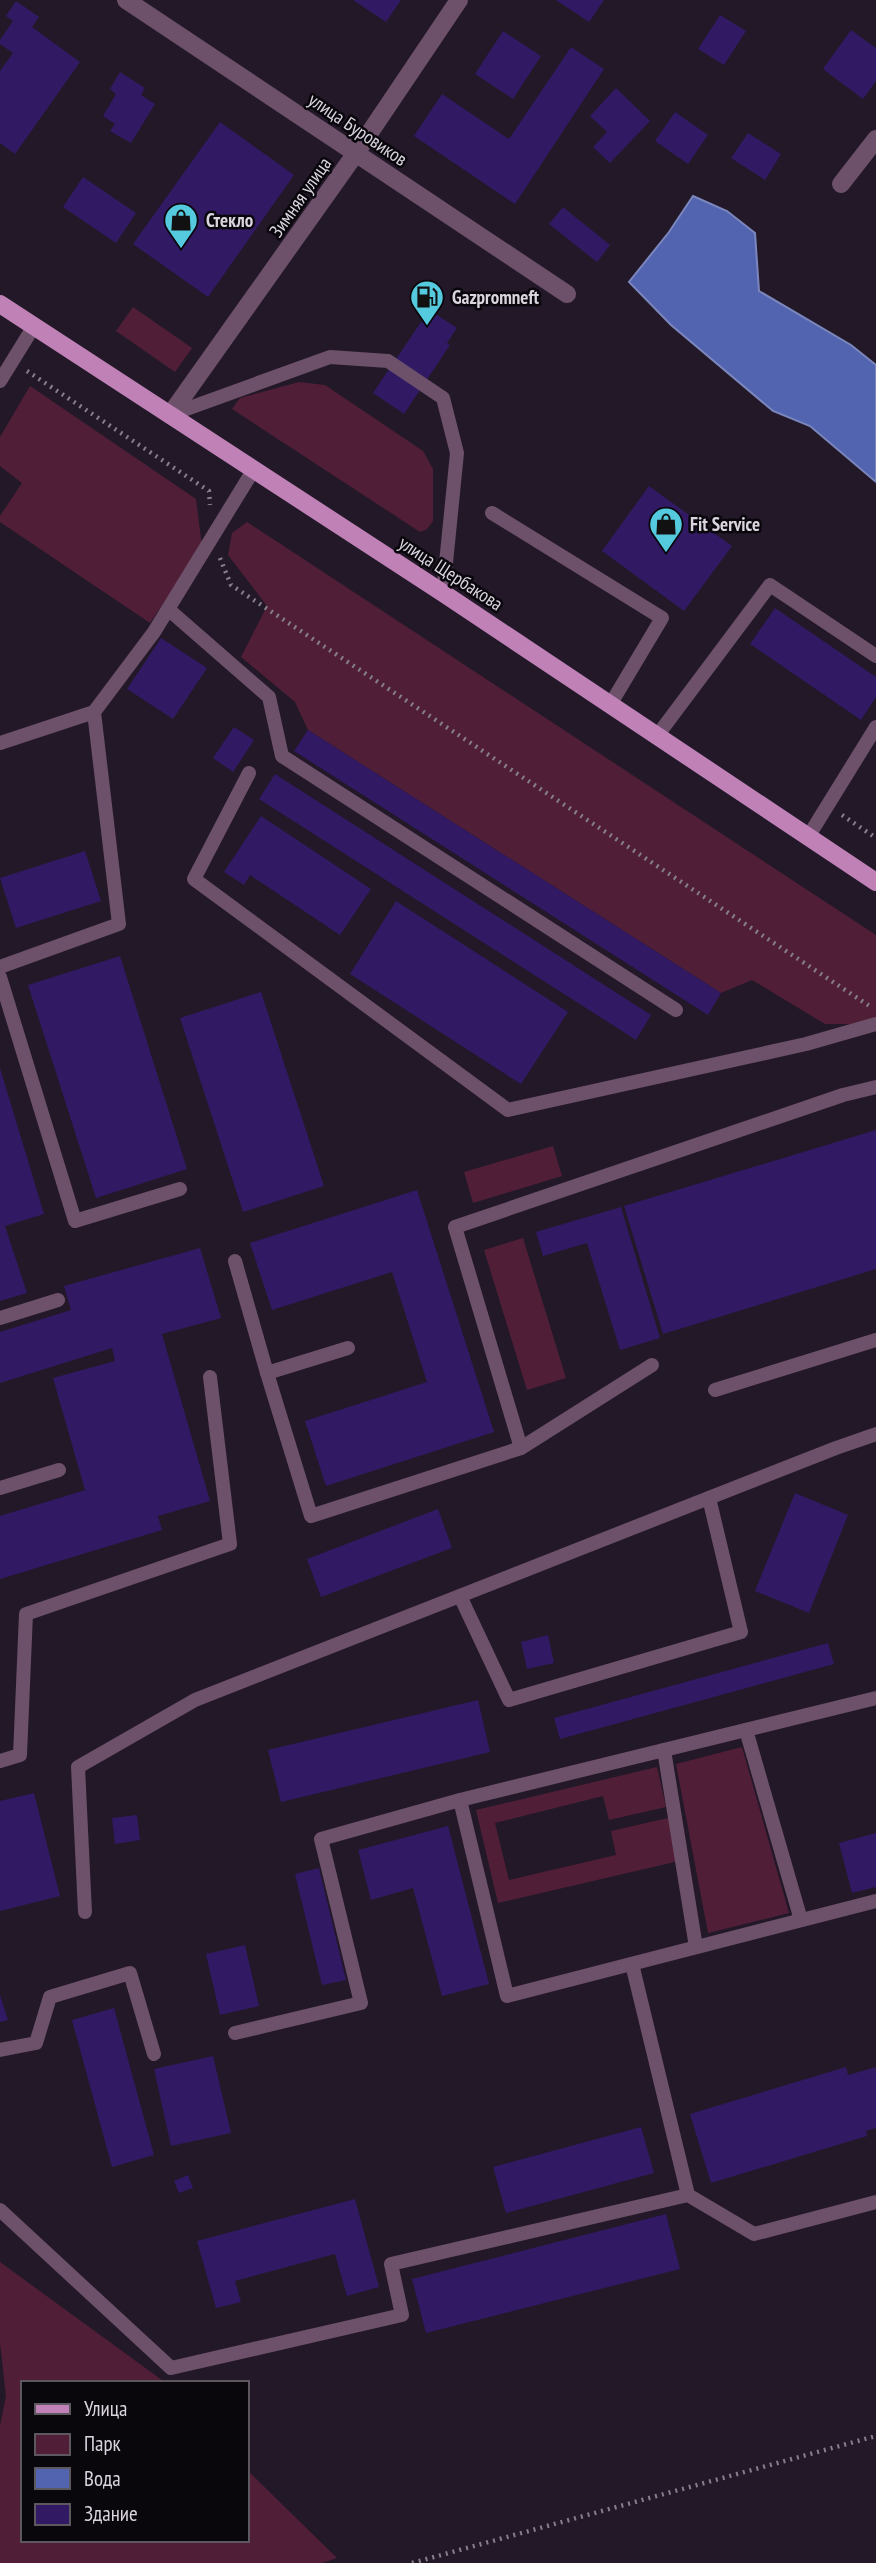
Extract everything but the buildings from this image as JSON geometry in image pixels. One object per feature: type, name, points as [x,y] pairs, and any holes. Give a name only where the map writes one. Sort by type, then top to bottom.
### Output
[{"type":"main road","name":"улица Щербакова","points":[[0,303],[443,593],[876,882]]},
{"type":"street","name":"улица Буровиков","points":[[125,0],[567,294]]},
{"type":"street","name":"Зимняя улица","points":[[170,415],[356,153],[459,0]]},
{"type":"street","points":[[841,184],[876,139]]},
{"type":"lane","points":[[0,381],[34,326]]},
{"type":"lane","points":[[170,415],[330,358],[388,361],[443,398],[457,453],[443,593]]},
{"type":"lane","points":[[0,743],[94,712],[154,632],[254,469]]},
{"type":"lane","points":[[492,513],[662,618],[610,705]]},
{"type":"lane","points":[[657,736],[770,585],[876,656]]},
{"type":"lane","points":[[168,609],[269,697],[282,756],[676,1010]]},
{"type":"lane","points":[[0,967],[118,924],[94,712]]},
{"type":"lane","points":[[808,837],[876,727]]},
{"type":"lane","points":[[249,773],[194,879],[508,1110],[806,1044],[876,1024]]},
{"type":"lane","points":[[0,977],[75,1221],[180,1189]]},
{"type":"lane","points":[[522,1448],[455,1227],[843,1095],[876,1087]]},
{"type":"lane","points":[[235,1261],[311,1517],[522,1448],[652,1365]]},
{"type":"lane","points":[[0,1318],[58,1300]]},
{"type":"lane","points":[[715,1390],[876,1340]]},
{"type":"lane","points":[[267,1373],[348,1348]]},
{"type":"lane","points":[[0,1761],[20,1755],[26,1614],[230,1544],[210,1377]]},
{"type":"lane","points":[[85,1912],[78,1767],[195,1700],[876,1434]]},
{"type":"lane","points":[[0,1488],[59,1470]]},
{"type":"lane","points":[[460,1596],[509,1700],[741,1632],[709,1498]]},
{"type":"lane","points":[[235,2033],[361,2003],[321,1839],[460,1800],[876,1698]]},
{"type":"lane","points":[[746,1730],[801,1920]]},
{"type":"lane","points":[[664,1750],[696,1947]]},
{"type":"lane","points":[[460,1800],[507,1996],[876,1901]]},
{"type":"lane","points":[[632,1964],[688,2195]]},
{"type":"lane","points":[[0,2050],[36,2043],[50,1997],[130,1973],[154,2054]]},
{"type":"lane","points":[[0,2210],[171,2368],[402,2315],[391,2264],[688,2195],[754,2234],[876,2202]]},
{"type":"path","points":[[11,360],[209,491],[212,536],[230,585],[876,1010]]},
{"type":"path","points":[[828,806],[876,838]]},
{"type":"path","points":[[412,2563],[876,2436]]},
{"type":"green space","points":[[133,307],[192,348],[175,372],[116,331]]},
{"type":"green space","points":[[299,382],[325,385],[423,451],[433,469],[433,521],[427,529],[420,532],[232,409],[240,398]]},
{"type":"green space","points":[[30,386],[196,499],[202,546],[150,623],[0,522],[0,516],[22,483],[0,466],[0,437]]},
{"type":"green space","points":[[247,522],[876,935],[876,1024],[825,1024],[752,980],[721,993],[308,730],[295,702],[241,657],[267,606],[228,555],[232,533]]},
{"type":"green space","points":[[553,1146],[562,1176],[473,1203],[464,1172]]},
{"type":"green space","points":[[523,1238],[566,1378],[527,1390],[484,1250]]},
{"type":"green space","points":[[742,1747],[789,1913],[708,1933],[676,1764]]},
{"type":"green space","points":[[657,1767],[666,1807],[609,1820],[603,1796],[495,1823],[509,1880],[616,1855],[611,1831],[668,1818],[679,1861],[498,1903],[476,1810]]},
{"type":"green space","points":[[0,2262],[163,2381],[21,2381],[21,2542],[248,2542],[248,2471],[337,2558],[322,2563],[0,2563],[0,2426],[6,2396],[0,2343]]},
{"type":"water","points":[[693,196],[727,211],[755,233],[759,291],[851,345],[876,365],[876,482],[810,426],[773,411],[671,325],[629,282],[669,232]]},
{"type":"place","name":"Стекло","points":[[181,250]]},
{"type":"place","name":"Gazpromneft","points":[[427,327]]},
{"type":"place","name":"Fit Service","points":[[666,554]]}]
